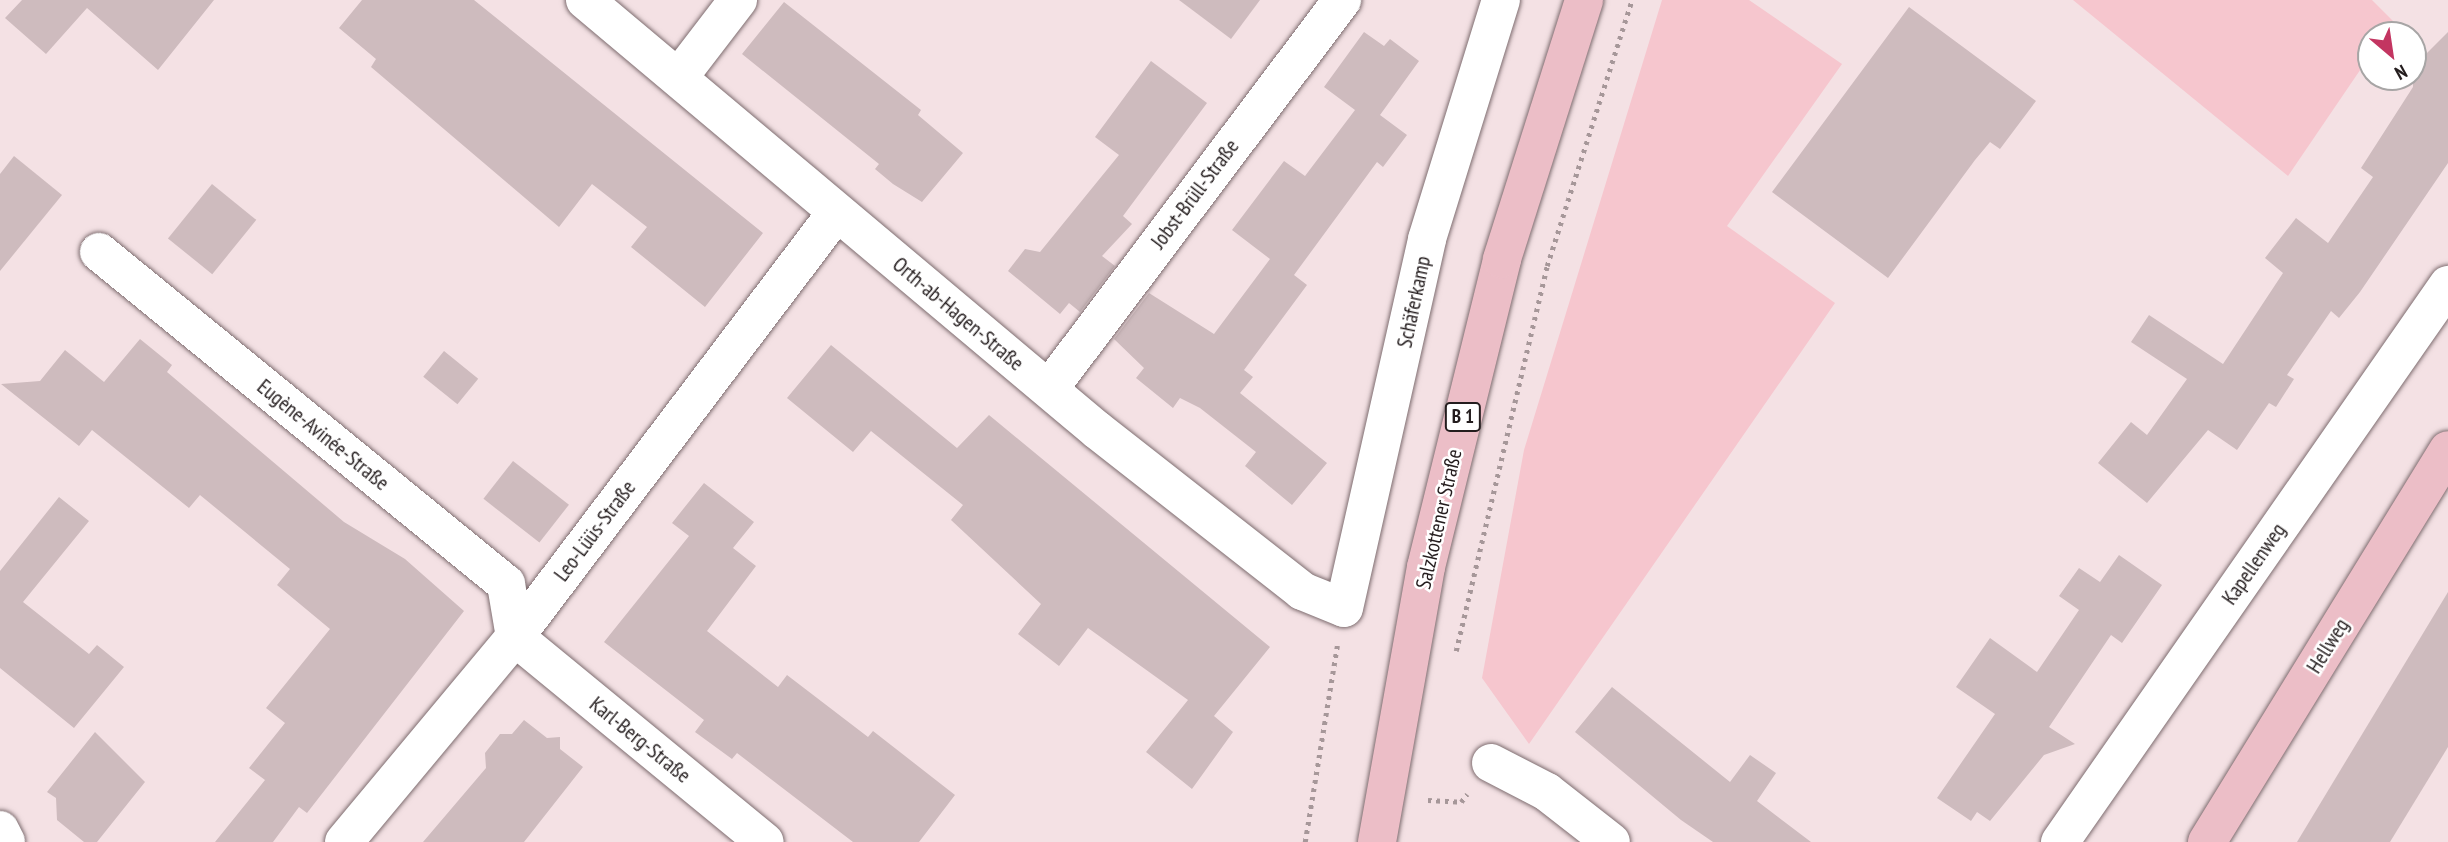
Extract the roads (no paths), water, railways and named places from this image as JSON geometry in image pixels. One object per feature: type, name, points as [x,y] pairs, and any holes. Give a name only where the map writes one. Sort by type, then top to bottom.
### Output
[{"type":"main road","name":"Salzkottener Straße","points":[[1377,842],[1426,567],[1502,259],[1584,0]]},
{"type":"main road","name":"Hellweg","points":[[2207,842],[2448,450]]},
{"type":"street","name":"Orth-ab-Hagen-Straße","points":[[585,0],[1049,389],[1302,591],[1344,608]]},
{"type":"street","points":[[679,77],[738,0]]},
{"type":"street","name":"Jobst-Brüll-Straße","points":[[1049,389],[1342,0]]},
{"type":"street","name":"Schäferkamp","points":[[1344,608],[1427,239],[1501,0]]},
{"type":"street","name":"Leo-Lüüs-Straße","points":[[344,842],[515,637],[836,213]]},
{"type":"street","name":"Eugène-Avinée-Straße","points":[[99,252],[506,584],[515,637]]},
{"type":"street","name":"Kapellenweg","points":[[2060,842],[2448,285]]},
{"type":"street","name":"Karl-Berg-Straße","points":[[515,637],[765,842]]},
{"type":"street","points":[[1491,763],[1547,792],[1611,842]]},
{"type":"street","points":[[0,830],[6,842]]}]
